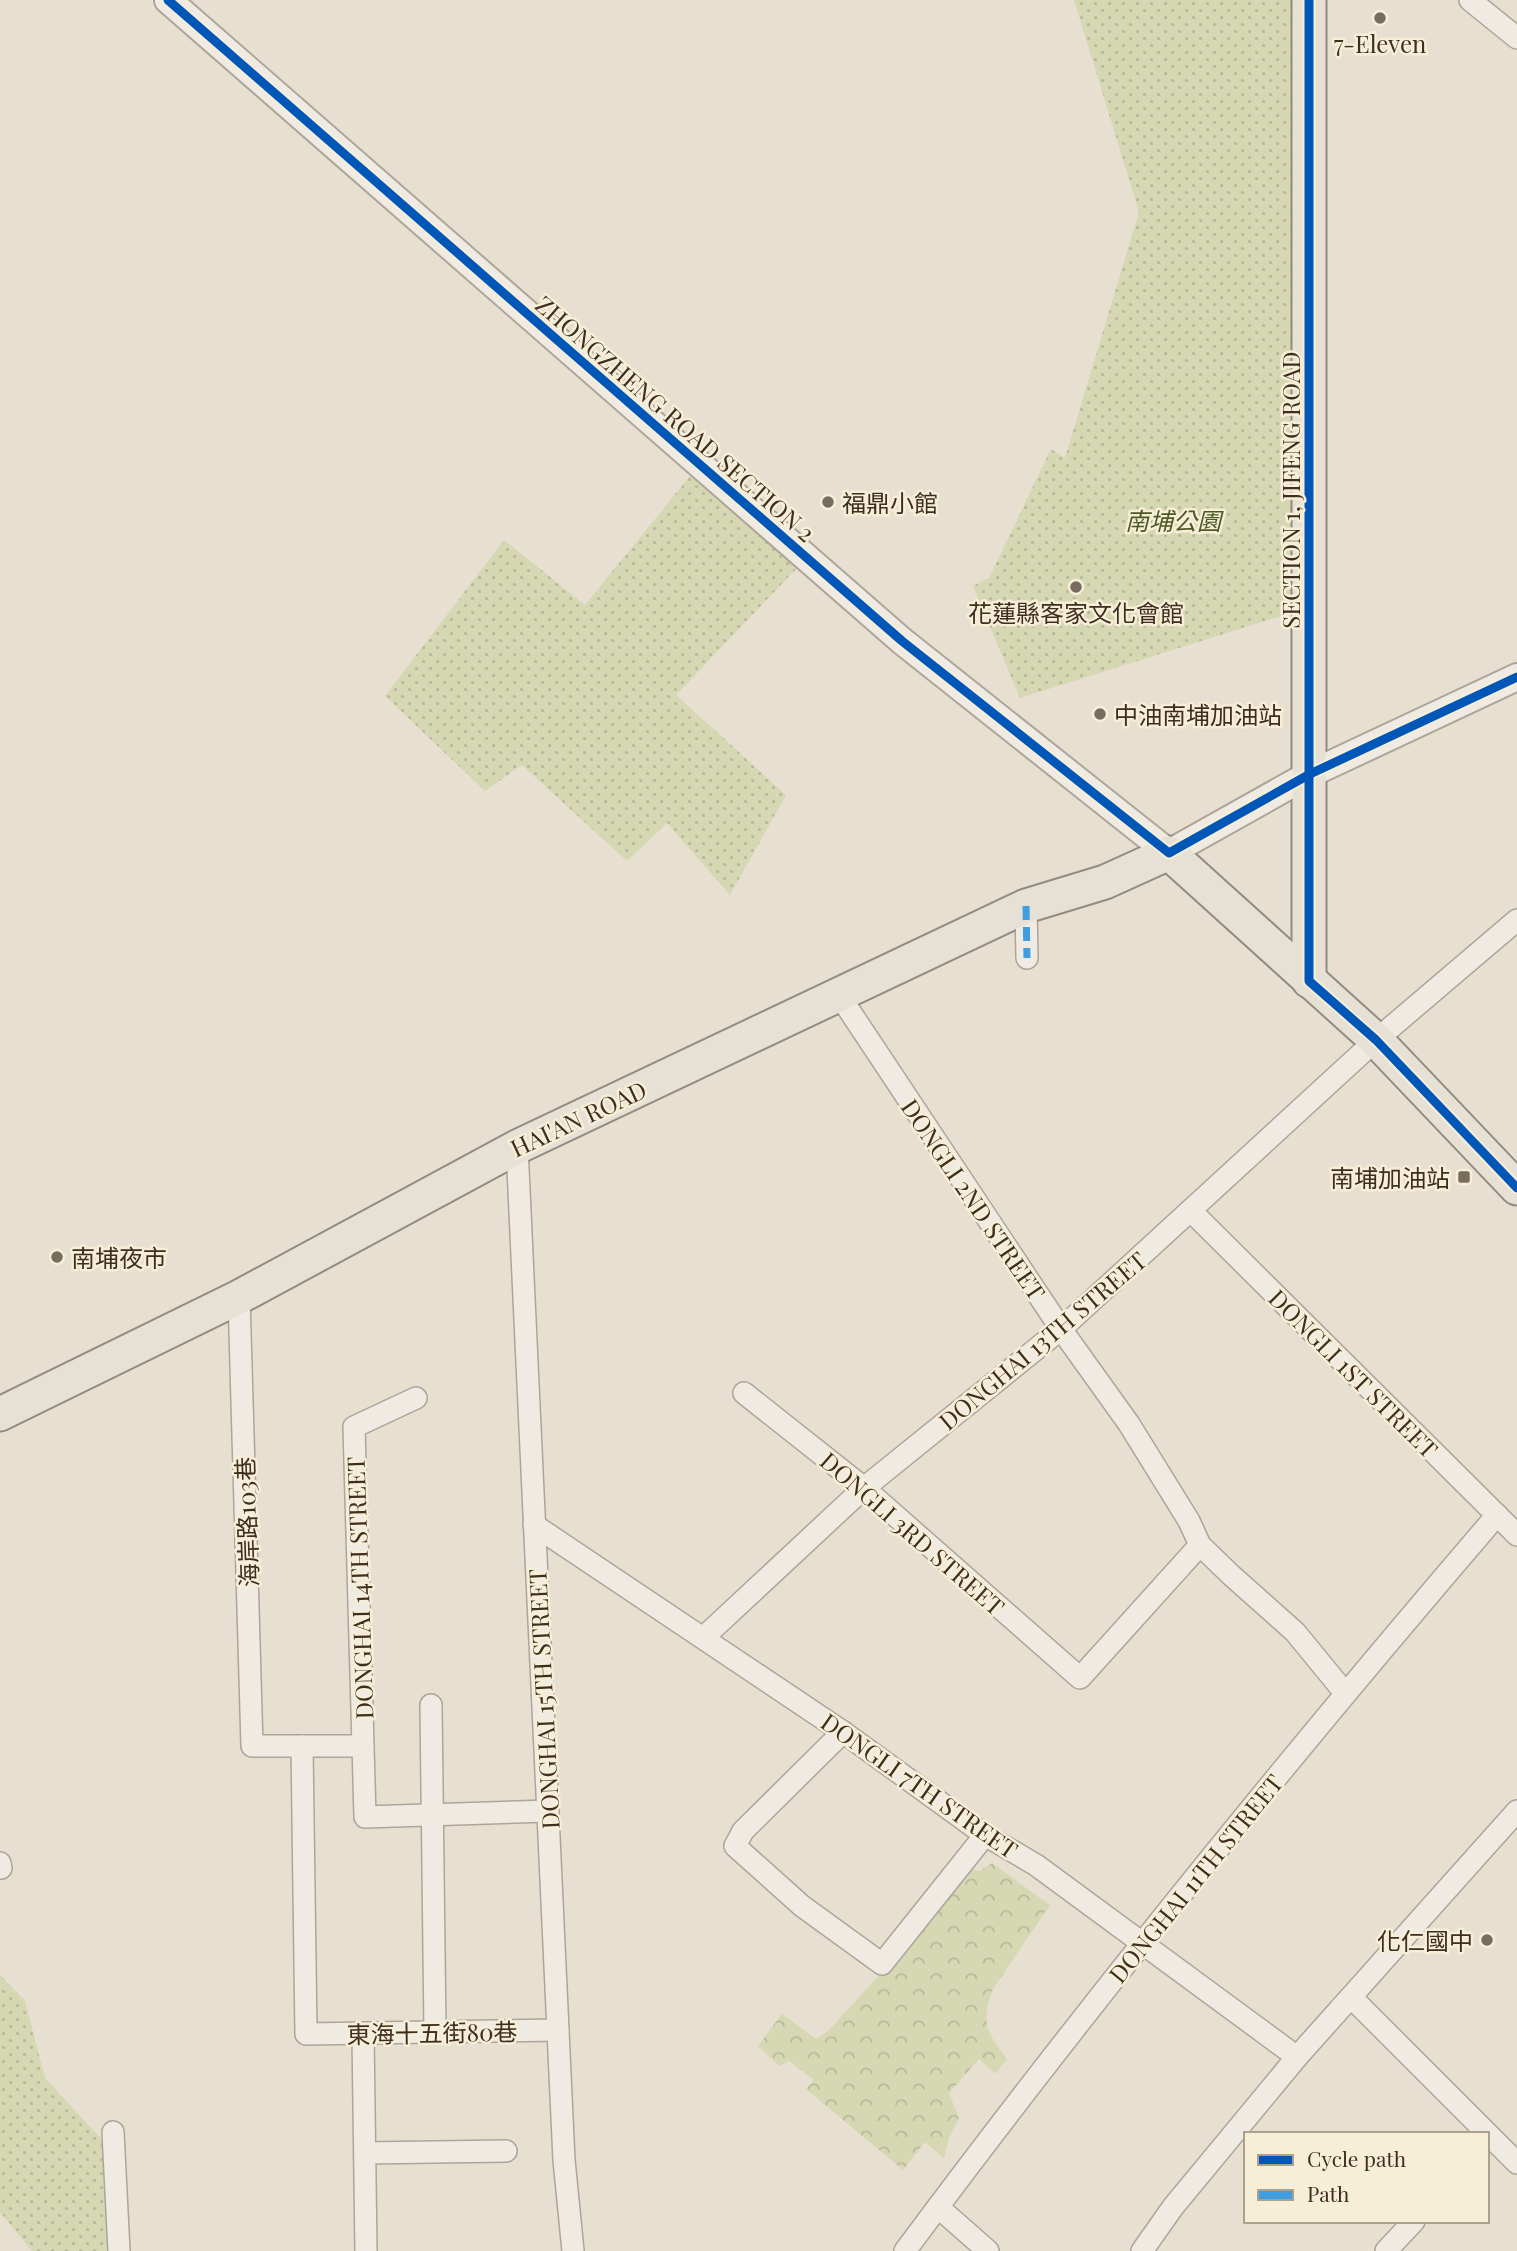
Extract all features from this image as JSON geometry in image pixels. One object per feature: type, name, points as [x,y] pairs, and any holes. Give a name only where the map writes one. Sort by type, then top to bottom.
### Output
[{"type":"main road","name":"SECTION 1, JIFENG ROAD","points":[[1309,0],[1309,981]]},
{"type":"main road","name":"HAI'AN ROAD","points":[[0,1414],[239,1297],[517,1147],[1026,906],[1105,882],[1170,853]]},
{"type":"main road","points":[[1170,853],[1376,1040],[1517,1188]]},
{"type":"street","name":"ZHONGZHENG ROAD SECTION 2","points":[[169,0],[902,640],[1170,853]]},
{"type":"street","points":[[1470,0],[1517,38]]},
{"type":"street","points":[[1170,853],[1310,774],[1517,677]]},
{"type":"street","points":[[1026,906],[1027,958]]},
{"type":"street","name":"DONGHAI 13TH STREET","points":[[704,1637],[864,1488],[1060,1329],[1376,1040],[1517,920]]},
{"type":"street","name":"DONGLI 2ND STREET","points":[[839,995],[1060,1329],[1129,1424],[1189,1521],[1200,1545],[1295,1632],[1345,1693]]},
{"type":"street","name":"DONGHAI 15TH STREET","points":[[517,1147],[558,2030],[573,2251]]},
{"type":"street","name":"DONGLI 1ST STREET","points":[[1191,1212],[1517,1535]]},
{"type":"street","name":"海岸路103巷","points":[[239,1297],[252,1746],[302,1746]]},
{"type":"street","name":"DONGLI 3RD STREET","points":[[744,1392],[864,1488],[1080,1678],[1200,1545]]},
{"type":"street","name":"DONGHAI 14TH STREET","points":[[416,1398],[354,1427],[365,1817],[432,1815]]},
{"type":"street","name":"DONGHAI 11TH STREET","points":[[905,2251],[1143,1942],[1345,1693],[1497,1515]]},
{"type":"street","name":"DONGLI 7TH STREET","points":[[534,1525],[843,1732],[985,1835],[1026,1858],[1297,2057]]},
{"type":"street","points":[[431,1705],[435,2032]]},
{"type":"street","points":[[843,1732],[743,1831],[735,1846],[802,1906],[882,1964],[985,1835]]},
{"type":"street","points":[[302,1746],[363,1746]]},
{"type":"street","name":"東海十五街80巷","points":[[302,1746],[306,2034],[558,2030]]},
{"type":"street","points":[[432,1815],[548,1811]]},
{"type":"street","points":[[1142,2251],[1173,2207],[1297,2057],[1517,1811]]},
{"type":"street","points":[[0,1863],[1,1868]]},
{"type":"street","points":[[1351,1997],[1481,2132]]},
{"type":"street","points":[[363,2034],[366,2251]]},
{"type":"street","points":[[113,2132],[119,2251]]},
{"type":"street","points":[[1490,2141],[1517,2163]]},
{"type":"street","points":[[365,2152],[506,2151]]},
{"type":"street","points":[[938,2207],[988,2251]]},
{"type":"street","points":[[1386,2251],[1412,2223]]},
{"type":"green space","name":"南埔公園","points":[[1074,0],[1291,0],[1297,611],[1020,698],[973,586],[989,578],[1051,449],[1065,458],[1139,212]]},
{"type":"green space","points":[[690,476],[800,565],[676,695],[786,795],[730,895],[667,823],[627,861],[522,765],[485,791],[385,696],[504,540],[585,605]]},
{"type":"green space","points":[[992,1863],[1050,1905],[993,1989],[989,2001],[986,2019],[990,2034],[1007,2059],[995,2074],[979,2059],[949,2093],[959,2118],[949,2137],[944,2158],[925,2142],[903,2170],[806,2089],[814,2080],[789,2061],[779,2066],[758,2046],[782,2014],[816,2039],[828,2031],[894,1959],[966,1867],[979,1871]]},
{"type":"green space","points":[[0,1975],[25,2001],[45,2078],[106,2144],[110,2251],[32,2251],[0,2212]]},
{"type":"marked path","points":[[1026,906],[1027,958]]},
{"type":"cycle path","points":[[168,0],[902,641],[1169,853],[1310,774],[1517,677]]},
{"type":"cycle path","points":[[1309,0],[1309,981],[1376,1040],[1517,1188]]},
{"type":"place","name":"7-Eleven","points":[[1380,18]]},
{"type":"place","name":"福鼎小館","points":[[828,502]]},
{"type":"place","name":"花蓮縣客家文化會館","points":[[1076,587]]},
{"type":"place","name":"中油南埔加油站","points":[[1100,714]]},
{"type":"place","name":"南埔加油站","points":[[1464,1177]]},
{"type":"place","name":"南埔夜市","points":[[57,1257]]},
{"type":"place","name":"化仁國中","points":[[1487,1940]]}]
